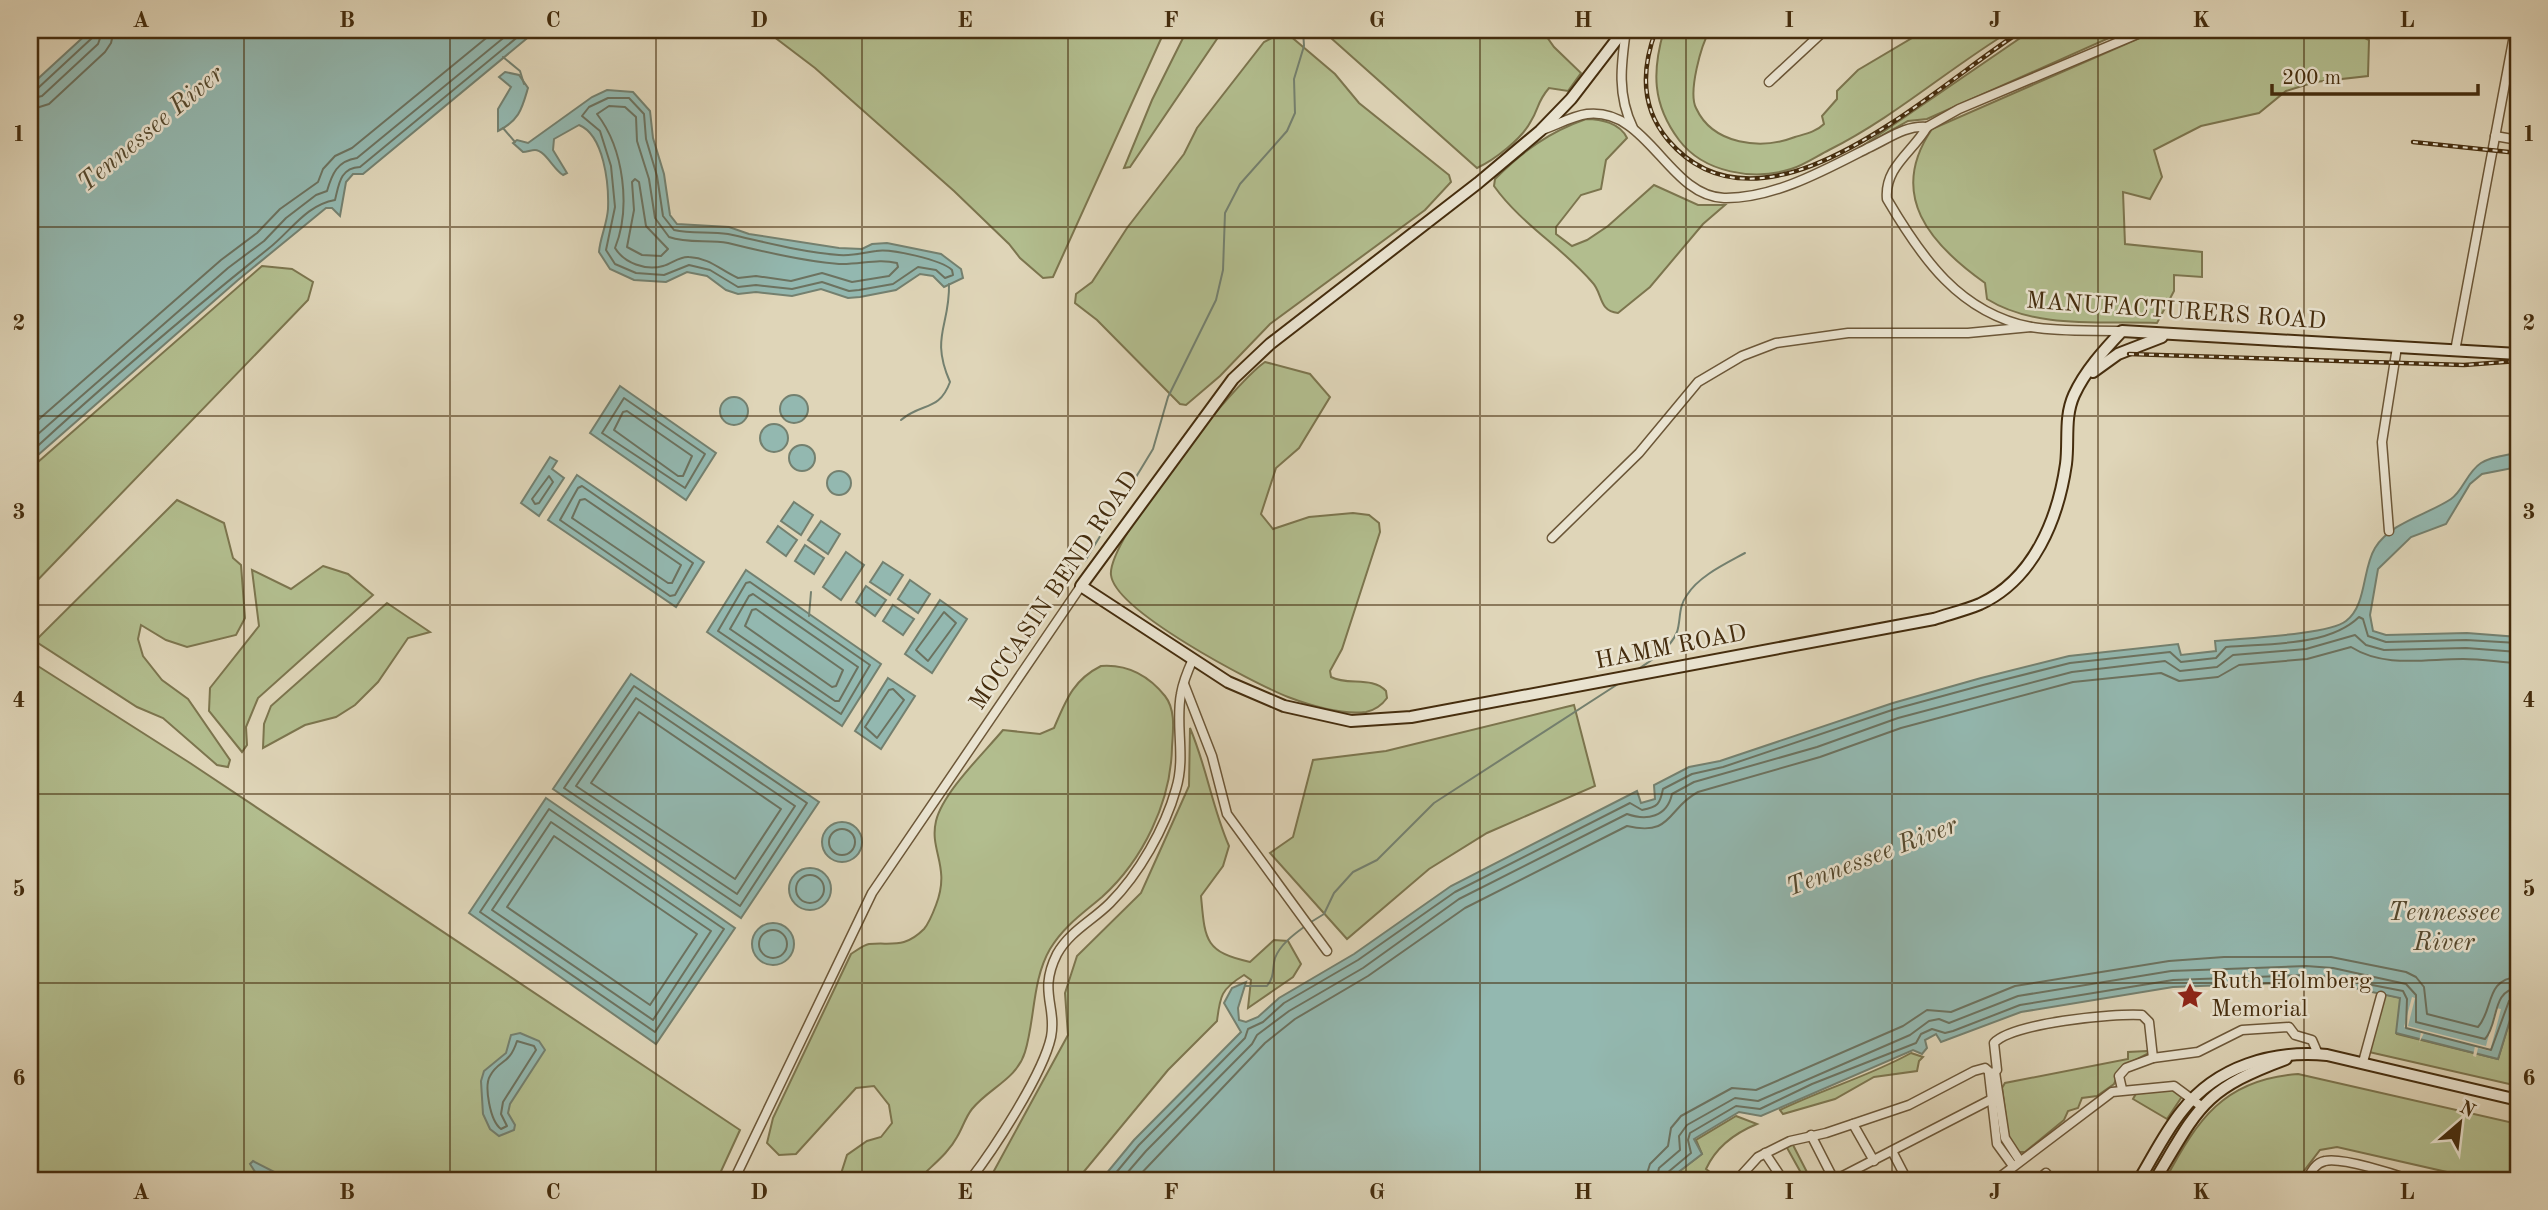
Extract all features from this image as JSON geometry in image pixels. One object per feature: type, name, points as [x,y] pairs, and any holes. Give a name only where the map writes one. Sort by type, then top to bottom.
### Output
[{"type":"main road","name":"MOCCASIN BEND ROAD","points":[[1081,586],[1233,379],[1270,344],[1468,191],[1540,131],[1578,91],[1625,30]]},
{"type":"main road","name":"HAMM ROAD","points":[[1081,586],[1228,682],[1284,706],[1351,722],[1410,717],[1934,619],[1981,603],[2023,570],[2039,550],[2053,522],[2066,464],[2069,412],[2083,381],[2122,331]]},
{"type":"main road","name":"MANUFACTURERS ROAD","points":[[2122,331],[2518,354]]},
{"type":"main road","points":[[2083,381],[2118,354],[2169,335]]},
{"type":"main road","points":[[2139,1180],[2171,1126],[2197,1102],[2263,1068],[2288,1059],[2323,1054],[2518,1100]]},
{"type":"main road","points":[[2155,1180],[2197,1102]]},
{"type":"street","points":[[1625,30],[1620,91],[1623,108],[1633,128]]},
{"type":"street","points":[[1769,82],[1825,30]]},
{"type":"street","points":[[1540,131],[1587,114],[1612,118],[1633,128],[1694,187],[1712,197],[1736,198],[1786,185],[1836,164],[1909,126],[1927,127],[1959,109],[2147,30]]},
{"type":"street","points":[[2455,351],[2515,30]]},
{"type":"street","name":"MANUFACTURERS ROAD","points":[[1927,127],[1921,138],[1890,173],[1886,188],[1887,199],[1929,266],[1981,307],[2031,327],[2122,331]]},
{"type":"street","points":[[2495,136],[2518,140]]},
{"type":"street","points":[[1552,538],[1639,453],[1698,382],[1742,356],[1776,343],[1848,333],[1968,333],[2031,327]]},
{"type":"street","points":[[2389,531],[2382,442],[2397,347]]},
{"type":"street","name":"MOCCASIN BEND ROAD","points":[[734,1180],[872,893],[1081,586]]},
{"type":"street","points":[[971,1180],[1020,1102],[1047,1050],[1052,1030],[1047,989],[1056,957],[1071,934],[1109,904],[1128,883],[1168,811],[1180,771],[1183,749],[1180,696],[1193,659]]},
{"type":"street","points":[[1184,684],[1212,757],[1227,814],[1327,951]]},
{"type":"street","points":[[2363,1062],[2381,996]]},
{"type":"street","points":[[2017,1164],[1997,1144],[1992,1098],[1993,1045],[2000,1037],[2035,1027],[2100,1016],[2145,1016],[2150,1023],[2153,1058]]},
{"type":"street","points":[[2122,1089],[2119,1078],[2122,1071],[2153,1058],[2198,1052],[2242,1030],[2289,1027],[2299,1037],[2312,1040],[2323,1054]]},
{"type":"street","points":[[1737,1180],[1765,1153],[1811,1135],[1853,1125],[1930,1096],[1984,1068],[1994,1070]]},
{"type":"street","points":[[1994,1070],[2005,1138],[2017,1164]]},
{"type":"street","points":[[1996,1180],[2102,1097],[2122,1089],[2174,1086],[2197,1102]]},
{"type":"street","points":[[1811,1135],[1834,1180],[1992,1098]]},
{"type":"street","points":[[1853,1125],[1874,1161]]},
{"type":"street","points":[[1892,1151],[1907,1180]]},
{"type":"street","points":[[1765,1153],[1783,1180]]},
{"type":"street","points":[[2308,1180],[2313,1168],[2325,1161],[2385,1171],[2411,1180]]},
{"type":"street","points":[[2038,1180],[2046,1173],[2052,1180]]},
{"type":"green space","points":[[765,30],[1165,30],[1053,277],[1043,278],[954,191],[815,68]]},
{"type":"green space","points":[[1187,30],[1223,30],[1130,167],[1124,168],[1152,100]]},
{"type":"green space","points":[[1322,30],[1542,30],[1554,47],[1581,73],[1568,91],[1549,88],[1521,135],[1477,168]]},
{"type":"green space","points":[[1664,30],[1710,30],[1697,69],[1694,91],[1696,108],[1714,130],[1726,137],[1753,143],[1768,143],[1806,134],[1824,124],[1822,116],[1837,99],[1837,91],[1858,70],[1924,31],[1940,36],[1951,35],[1955,30],[2012,30],[1877,123],[1806,163],[1777,173],[1746,174],[1716,167],[1702,160],[1689,151],[1670,127],[1659,100],[1656,73]]},
{"type":"green space","points":[[2032,30],[2113,30],[2109,38],[1927,119],[1908,121],[1858,149]]},
{"type":"green space","points":[[2158,30],[2349,30],[2369,40],[2368,76],[2315,82],[2286,91],[2259,113],[2201,126],[2154,150],[2162,177],[2150,199],[2123,192],[2125,244],[2202,252],[2202,277],[2174,275],[2174,291],[2157,323],[2047,319],[2006,309],[1987,299],[1985,283],[1947,252],[1932,235],[1914,196],[1914,175],[1919,153],[1932,129]]},
{"type":"green space","points":[[1280,34],[1289,35],[1335,74],[1359,103],[1449,175],[1451,182],[1425,210],[1270,324],[1220,376],[1186,405],[1180,404],[1097,320],[1075,303],[1076,294],[1092,282],[1127,228],[1184,154],[1197,128],[1264,42]]},
{"type":"green space","points":[[1586,119],[1610,123],[1620,129],[1627,138],[1606,160],[1601,189],[1581,195],[1556,227],[1556,234],[1572,246],[1608,226],[1654,185],[1698,205],[1725,205],[1703,224],[1650,287],[1618,313],[1607,309],[1592,282],[1516,212],[1494,186],[1495,179],[1526,151],[1548,136]]},
{"type":"green space","points":[[262,266],[292,269],[313,282],[308,300],[30,588],[30,469]]},
{"type":"green space","points":[[1265,362],[1310,374],[1330,397],[1299,448],[1276,468],[1261,514],[1273,529],[1309,517],[1353,513],[1369,515],[1379,523],[1380,532],[1342,649],[1330,671],[1331,677],[1338,680],[1367,682],[1386,691],[1385,701],[1369,711],[1357,713],[1316,706],[1288,697],[1246,677],[1160,626],[1118,590],[1111,575],[1115,557],[1129,530],[1174,464],[1227,400]]},
{"type":"green space","points":[[177,500],[224,523],[233,558],[241,565],[245,618],[236,635],[187,647],[166,640],[141,625],[138,639],[143,656],[162,680],[188,699],[230,760],[228,767],[217,765],[163,718],[137,707],[35,641]]},
{"type":"green space","points":[[323,566],[348,574],[373,595],[258,698],[246,727],[247,745],[242,752],[209,711],[210,688],[259,626],[252,570],[291,589]]},
{"type":"green space","points":[[387,603],[430,632],[408,638],[378,682],[355,705],[336,717],[305,725],[263,748],[264,724],[271,706]]},
{"type":"green space","points":[[30,661],[190,763],[740,1130],[717,1180],[30,1180]]},
{"type":"green space","points":[[1101,666],[1120,667],[1137,672],[1152,682],[1165,696],[1172,714],[1173,728],[1166,788],[1152,829],[1130,866],[1102,897],[1067,927],[1050,949],[1040,974],[1025,1052],[1016,1069],[972,1109],[949,1149],[918,1180],[839,1180],[847,1155],[867,1141],[881,1137],[892,1123],[889,1105],[874,1086],[856,1088],[796,1154],[779,1155],[767,1143],[773,1118],[851,954],[869,944],[910,940],[924,929],[931,918],[941,880],[935,841],[936,821],[947,798],[1003,730],[1040,734],[1054,728],[1077,684]]},
{"type":"green space","points":[[1574,705],[1595,786],[1487,833],[1429,869],[1347,939],[1270,853],[1293,837],[1313,760],[1386,751]]},
{"type":"green space","points":[[1190,728],[1229,846],[1223,866],[1201,896],[1206,933],[1215,948],[1224,954],[1250,962],[1274,940],[1288,941],[1301,964],[1293,977],[1248,1008],[1251,980],[1244,975],[1226,989],[1221,999],[1217,1021],[1168,1070],[1077,1180],[989,1180],[1068,1035],[1065,993],[1077,956],[1141,893],[1189,786]]},
{"type":"green space","points":[[2384,994],[2401,998],[2397,1034],[2498,1059],[2518,1002],[2518,1086],[2369,1052]]},
{"type":"green space","points":[[2128,1052],[2149,1053],[2122,1067],[2114,1084],[2097,1096],[2082,1098],[2078,1108],[2068,1111],[2064,1120],[2025,1152],[2018,1152],[2009,1141],[2002,1088],[2005,1083],[2128,1059]]},
{"type":"green space","points":[[1911,1053],[1923,1057],[1919,1061],[1917,1071],[1874,1077],[1835,1099],[1783,1114],[1780,1110],[1879,1069]]},
{"type":"green space","points":[[2298,1074],[2518,1124],[2518,1180],[2464,1180],[2460,1175],[2337,1147],[2320,1150],[2297,1180],[2165,1180],[2189,1139],[2216,1106],[2250,1084]]},
{"type":"green space","points":[[2170,1089],[2183,1095],[2167,1119],[2133,1099],[2138,1090]]},
{"type":"green space","points":[[1736,1116],[1757,1124],[1727,1142],[1710,1161],[1706,1169],[1720,1180],[1668,1180],[1702,1154],[1696,1140]]},
{"type":"green space","points":[[1792,1143],[1810,1178],[1805,1180],[1786,1146]]},
{"type":"water","name":"Tennessee River","points":[[91,30],[537,30],[363,174],[353,174],[346,182],[340,216],[332,208],[326,208],[238,280],[30,462],[30,86]]},
{"type":"water","points":[[505,72],[519,75],[528,88],[516,118],[498,131],[498,109],[511,87],[499,77]]},
{"type":"water","points":[[607,90],[633,92],[650,111],[653,138],[664,174],[670,215],[677,224],[729,227],[749,234],[839,248],[862,249],[872,244],[887,243],[941,254],[961,269],[963,278],[944,287],[933,276],[920,274],[896,290],[848,298],[821,289],[792,296],[756,292],[738,294],[726,290],[707,276],[687,272],[666,282],[634,280],[610,269],[599,252],[608,199],[603,161],[594,139],[579,125],[554,139],[553,150],[567,173],[563,175],[539,151],[523,152],[513,143],[517,140],[528,143],[592,97]]},
{"type":"water","points":[[620,386],[716,453],[686,500],[590,433]]},
{"type":"water","points":[[794,395],[804,399],[808,409],[804,419],[794,423],[784,419],[780,409],[784,399]]},
{"type":"water","points":[[734,397],[744,401],[748,411],[744,421],[734,425],[724,421],[720,411],[724,401]]},
{"type":"water","points":[[774,424],[784,428],[788,438],[784,448],[774,452],[764,448],[760,438],[764,428]]},
{"type":"water","points":[[802,445],[811,449],[815,458],[811,467],[802,471],[793,467],[789,458],[793,449]]},
{"type":"water","name":"Tennessee River","points":[[2512,454],[2518,456],[2518,467],[2482,474],[2470,484],[2446,524],[2411,537],[2378,569],[2370,615],[2373,631],[2386,635],[2467,633],[2518,637],[2518,1002],[2498,1059],[2396,1033],[2400,998],[2330,983],[2173,987],[2021,1012],[1941,1042],[1936,1034],[1925,1040],[1927,1048],[1922,1054],[1913,1050],[1761,1116],[1739,1112],[1694,1139],[1702,1154],[1668,1180],[1101,1180],[1134,1140],[1241,1032],[1224,1003],[1232,988],[1246,982],[1238,1008],[1239,1020],[1246,1022],[1258,1017],[1279,998],[1354,954],[1451,886],[1637,791],[1641,803],[1655,799],[1654,785],[1689,767],[1720,761],[1893,703],[2069,656],[2178,644],[2181,655],[2216,651],[2215,641],[2304,633],[2336,626],[2346,621],[2358,606],[2371,557],[2382,539],[2400,525],[2451,499],[2481,463]]},
{"type":"water","points":[[550,457],[557,461],[552,469],[564,478],[539,516],[521,503]]},
{"type":"water","points":[[839,471],[848,474],[851,483],[848,492],[839,495],[830,492],[827,483],[830,474]]},
{"type":"water","points":[[577,475],[704,562],[676,607],[548,520]]},
{"type":"water","points":[[794,502],[813,515],[801,535],[781,521]]},
{"type":"water","points":[[821,521],[840,534],[828,554],[808,540]]},
{"type":"water","points":[[778,526],[797,540],[786,556],[767,542]]},
{"type":"water","points":[[805,545],[824,558],[814,574],[795,561]]},
{"type":"water","points":[[846,552],[864,565],[841,600],[823,587]]},
{"type":"water","points":[[883,562],[903,575],[890,595],[870,582]]},
{"type":"water","points":[[746,570],[881,664],[842,726],[707,632]]},
{"type":"water","points":[[910,580],[930,594],[918,613],[898,599]]},
{"type":"water","points":[[866,586],[886,600],[875,616],[856,602]]},
{"type":"water","points":[[940,600],[967,619],[932,673],[905,654]]},
{"type":"water","points":[[893,605],[914,619],[903,635],[883,621]]},
{"type":"water","points":[[631,674],[819,802],[741,918],[553,789]]},
{"type":"water","points":[[888,678],[915,696],[881,749],[855,731]]},
{"type":"water","points":[[546,798],[735,928],[656,1044],[469,913]]},
{"type":"water","points":[[842,822],[850,823],[856,828],[861,834],[861,850],[856,856],[850,861],[842,862],[834,861],[828,856],[823,850],[822,842],[823,834],[828,828],[834,823]]},
{"type":"water","points":[[810,868],[825,874],[831,889],[825,904],[810,910],[795,904],[789,889],[795,874]]},
{"type":"water","points":[[773,923],[788,929],[794,944],[788,959],[773,965],[758,959],[752,944],[758,929]]},
{"type":"water","points":[[520,1033],[539,1041],[545,1050],[510,1104],[508,1113],[515,1125],[514,1130],[499,1136],[490,1129],[483,1114],[481,1081],[484,1071],[506,1053],[511,1035]]},
{"type":"water","points":[[253,1161],[290,1180],[259,1178],[250,1164]]},
{"type":"pier","points":[[2412,997],[2415,998],[2408,1026],[2486,1046],[2496,1008],[2501,1009],[2490,1051],[2478,1048],[2476,1057],[2473,1056],[2475,1046],[2424,1033],[2419,1043],[2421,1032],[2404,1027]]},
{"type":"waterway","points":[[1085,561],[1153,449],[1168,397],[1216,300],[1223,270],[1225,213],[1240,184],[1287,131],[1295,113],[1294,79],[1304,46],[1303,30]]},
{"type":"waterway","points":[[503,57],[520,71],[524,84]]},
{"type":"waterway","points":[[503,128],[515,142]]},
{"type":"waterway","points":[[901,420],[941,398],[950,382],[944,366],[941,342],[949,284]]},
{"type":"waterway","points":[[1637,670],[1670,644],[1677,632],[1682,604],[1692,588],[1713,571],[1745,553]]},
{"type":"waterway","points":[[809,616],[811,592]]},
{"type":"waterway","points":[[1311,922],[1324,914],[1334,893],[1353,872],[1377,860],[1434,803],[1618,684]]},
{"type":"waterway","points":[[1245,986],[1267,986],[1277,953],[1304,927]]},
{"type":"railway","points":[[1656,30],[1648,58],[1646,86],[1652,114],[1659,127],[1668,140],[1707,170],[1752,179],[1800,170],[1849,148],[1898,119],[2023,30]]},
{"type":"railway","points":[[2413,142],[2518,153]]},
{"type":"railway","points":[[2129,354],[2464,365],[2518,361]]},
{"type":"place","name":"Ruth Holmberg Memorial","points":[[2190,996]]}]
